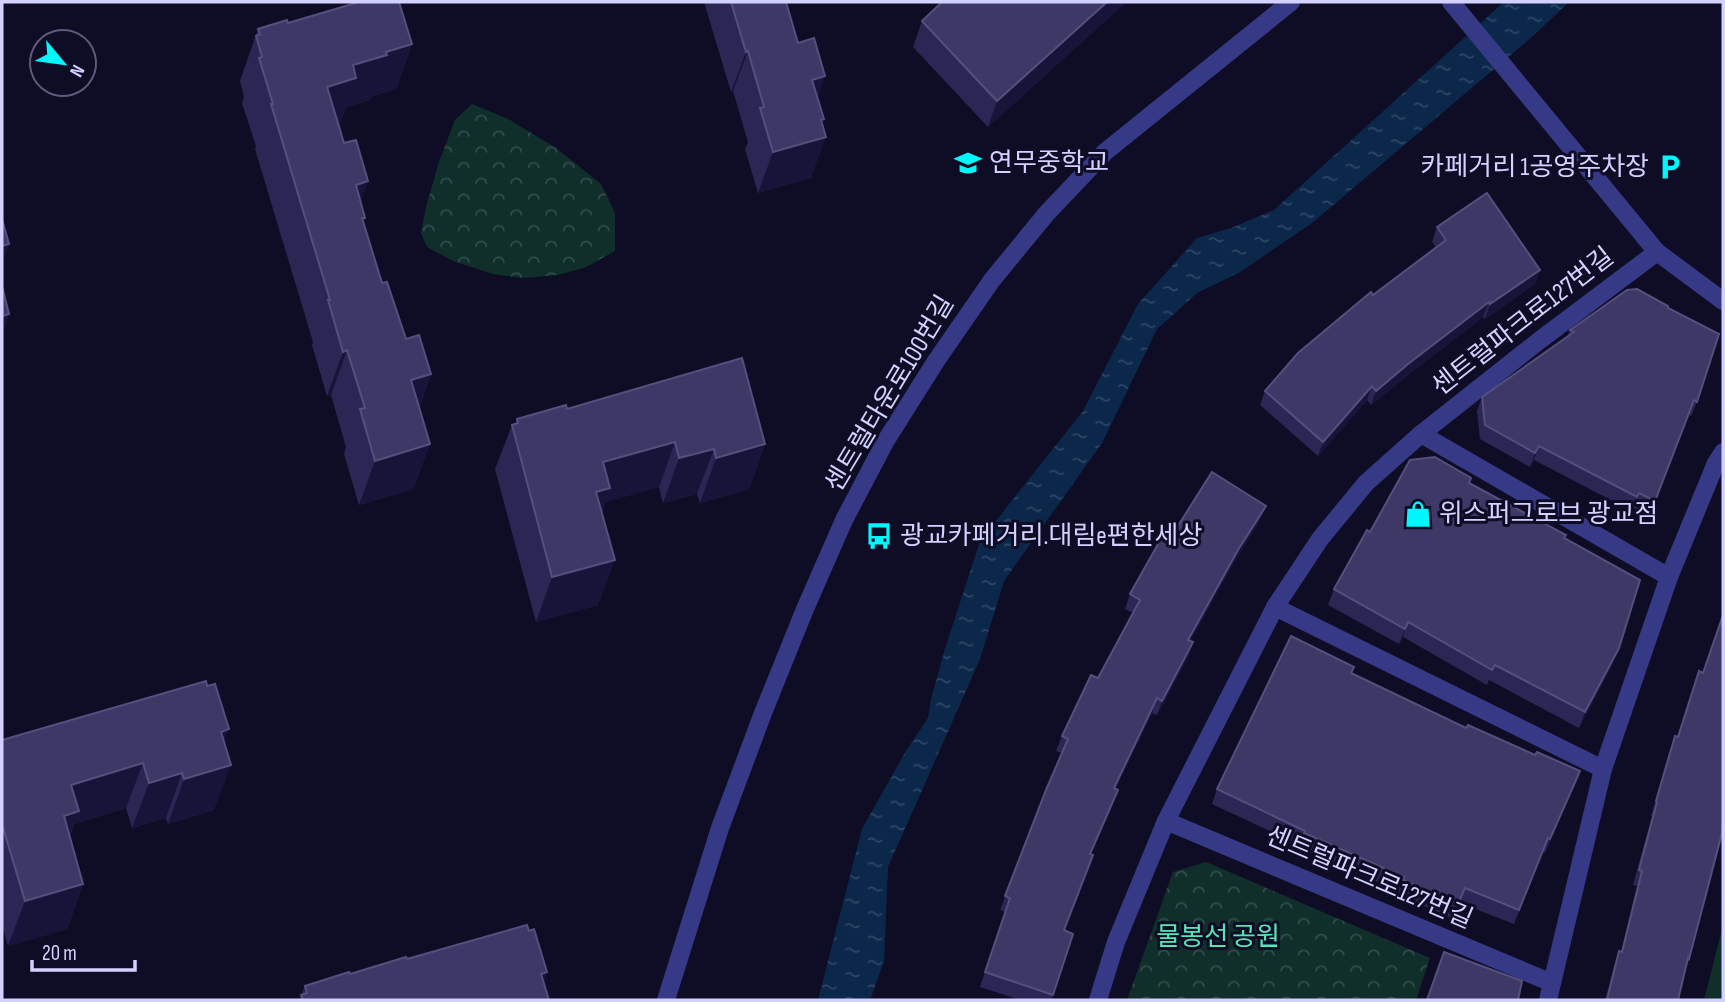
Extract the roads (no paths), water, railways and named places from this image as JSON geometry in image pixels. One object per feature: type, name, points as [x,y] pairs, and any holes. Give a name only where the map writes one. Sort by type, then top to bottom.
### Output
[{"type":"street","name":"센트럴타운로100번길","points":[[666,1000],[720,828],[763,713],[804,609],[839,531],[885,442],[992,280],[1055,205],[1105,152],[1291,2]]},
{"type":"street","name":"센트럴파크로127번길","points":[[1451,2],[1657,252],[1723,302]]},
{"type":"street","name":"센트럴파크로127번길","points":[[1098,1000],[1116,942],[1166,821],[1275,607],[1320,539],[1366,483],[1420,434],[1657,252]]},
{"type":"street","name":"센트럴파크로127번길","points":[[1420,434],[1669,577]]},
{"type":"street","name":"센트럴파크로127번길","points":[[1166,821],[1550,992],[1603,769],[1669,577],[1723,452]]},
{"type":"street","points":[[1275,607],[1603,769]]},
{"type":"water","points":[[1504,2],[1569,2],[1533,36],[1312,223],[1240,272],[1197,293],[1157,329],[1102,443],[1004,581],[980,659],[888,867],[884,961],[870,1000],[818,1000],[862,829],[928,718],[945,649],[980,541],[1083,411],[1138,304],[1197,238],[1231,228],[1274,210]]},
{"type":"place","name":"연무중학교","points":[[968,163]]},
{"type":"place","name":"카페거리 1공영주차장","points":[[1670,167]]},
{"type":"place","name":"위스퍼그로브 광교점","points":[[1418,514]]},
{"type":"place","name":"광교카페거리.대림e편한세상","points":[[879,536]]},
{"type":"park label","name":"물봉선 공원","points":[[1218,937]]}]
